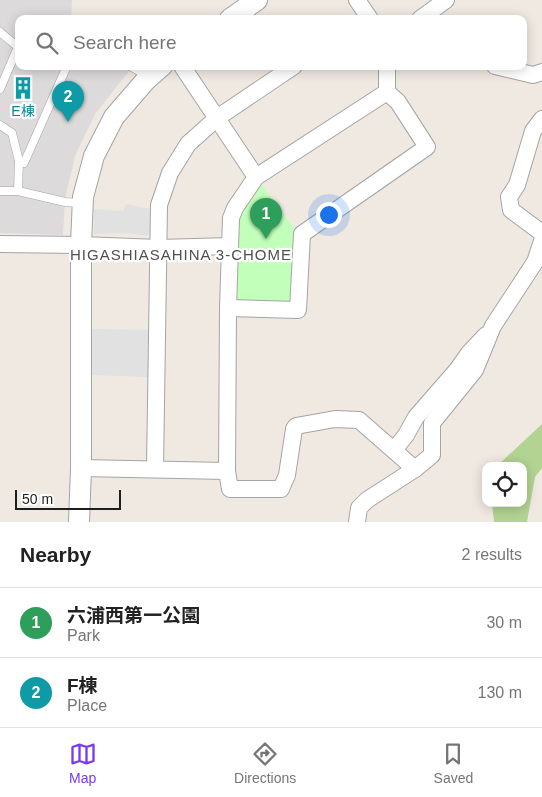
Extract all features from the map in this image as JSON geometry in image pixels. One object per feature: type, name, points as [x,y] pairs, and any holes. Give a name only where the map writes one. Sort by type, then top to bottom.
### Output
[{"type":"street","points":[[236,15],[257,0]]},
{"type":"street","points":[[357,0],[365,15]]},
{"type":"street","points":[[425,15],[446,0]]},
{"type":"street","points":[[185,70],[256,177]]},
{"type":"street","points":[[155,469],[159,205],[170,173],[188,144],[216,118],[288,70]]},
{"type":"street","points":[[228,308],[298,310],[302,234],[426,148],[398,102],[387,92],[387,70]]},
{"type":"street","points":[[514,70],[533,74],[542,72]]},
{"type":"street","points":[[80,522],[81,245],[84,197],[94,156],[114,117],[156,71]]},
{"type":"street","points":[[387,92],[256,177],[235,208],[231,218],[228,308],[227,471],[230,489],[280,489],[287,475],[294,428],[296,426],[336,419],[359,420],[415,469]]},
{"type":"street","points":[[542,119],[534,131],[517,185],[509,197],[511,210],[542,233]]},
{"type":"street","points":[[358,522],[359,508],[367,500],[415,469],[432,455],[432,423],[475,370],[493,328],[535,262],[542,241]]},
{"type":"street","points":[[0,244],[159,248],[230,246]]},
{"type":"street","points":[[394,450],[406,435],[416,417],[457,370],[469,352],[493,328]]},
{"type":"street","points":[[81,468],[227,471]]},
{"type":"lane","points":[[0,32],[15,44]]},
{"type":"lane","points":[[0,89],[15,53]]},
{"type":"lane","points":[[19,161],[24,163],[65,70]]},
{"type":"lane","points":[[0,124],[12,133],[19,161],[18,191]]},
{"type":"lane","points":[[0,191],[18,191],[65,202],[83,204]]},
{"type":"shaded area","points":[[0,0],[72,0],[71,15],[15,15],[15,70],[130,70],[95,114],[75,156],[65,199],[63,235],[0,233]]},
{"type":"shaded area","points":[[126,204],[151,209],[152,230],[147,236],[127,233],[94,234],[94,209],[123,211]]},
{"type":"shaded area","points":[[91,329],[150,330],[149,377],[89,375]]},
{"type":"green space","points":[[262,185],[296,231],[292,304],[238,303],[236,247],[239,213]]},
{"type":"green space","points":[[542,424],[542,468],[535,477],[527,522],[494,522],[492,507],[527,507],[527,462],[501,462]]},
{"type":"place","name":"E棟","points":[[23,88]]},
{"type":"place","name":"F棟","points":[[68,122]]},
{"type":"place","name":"六浦西第一公園","points":[[266,239]]},
{"type":"district","name":"HIGASHIASAHINA 3-CHOME","points":[[181,255]]}]
